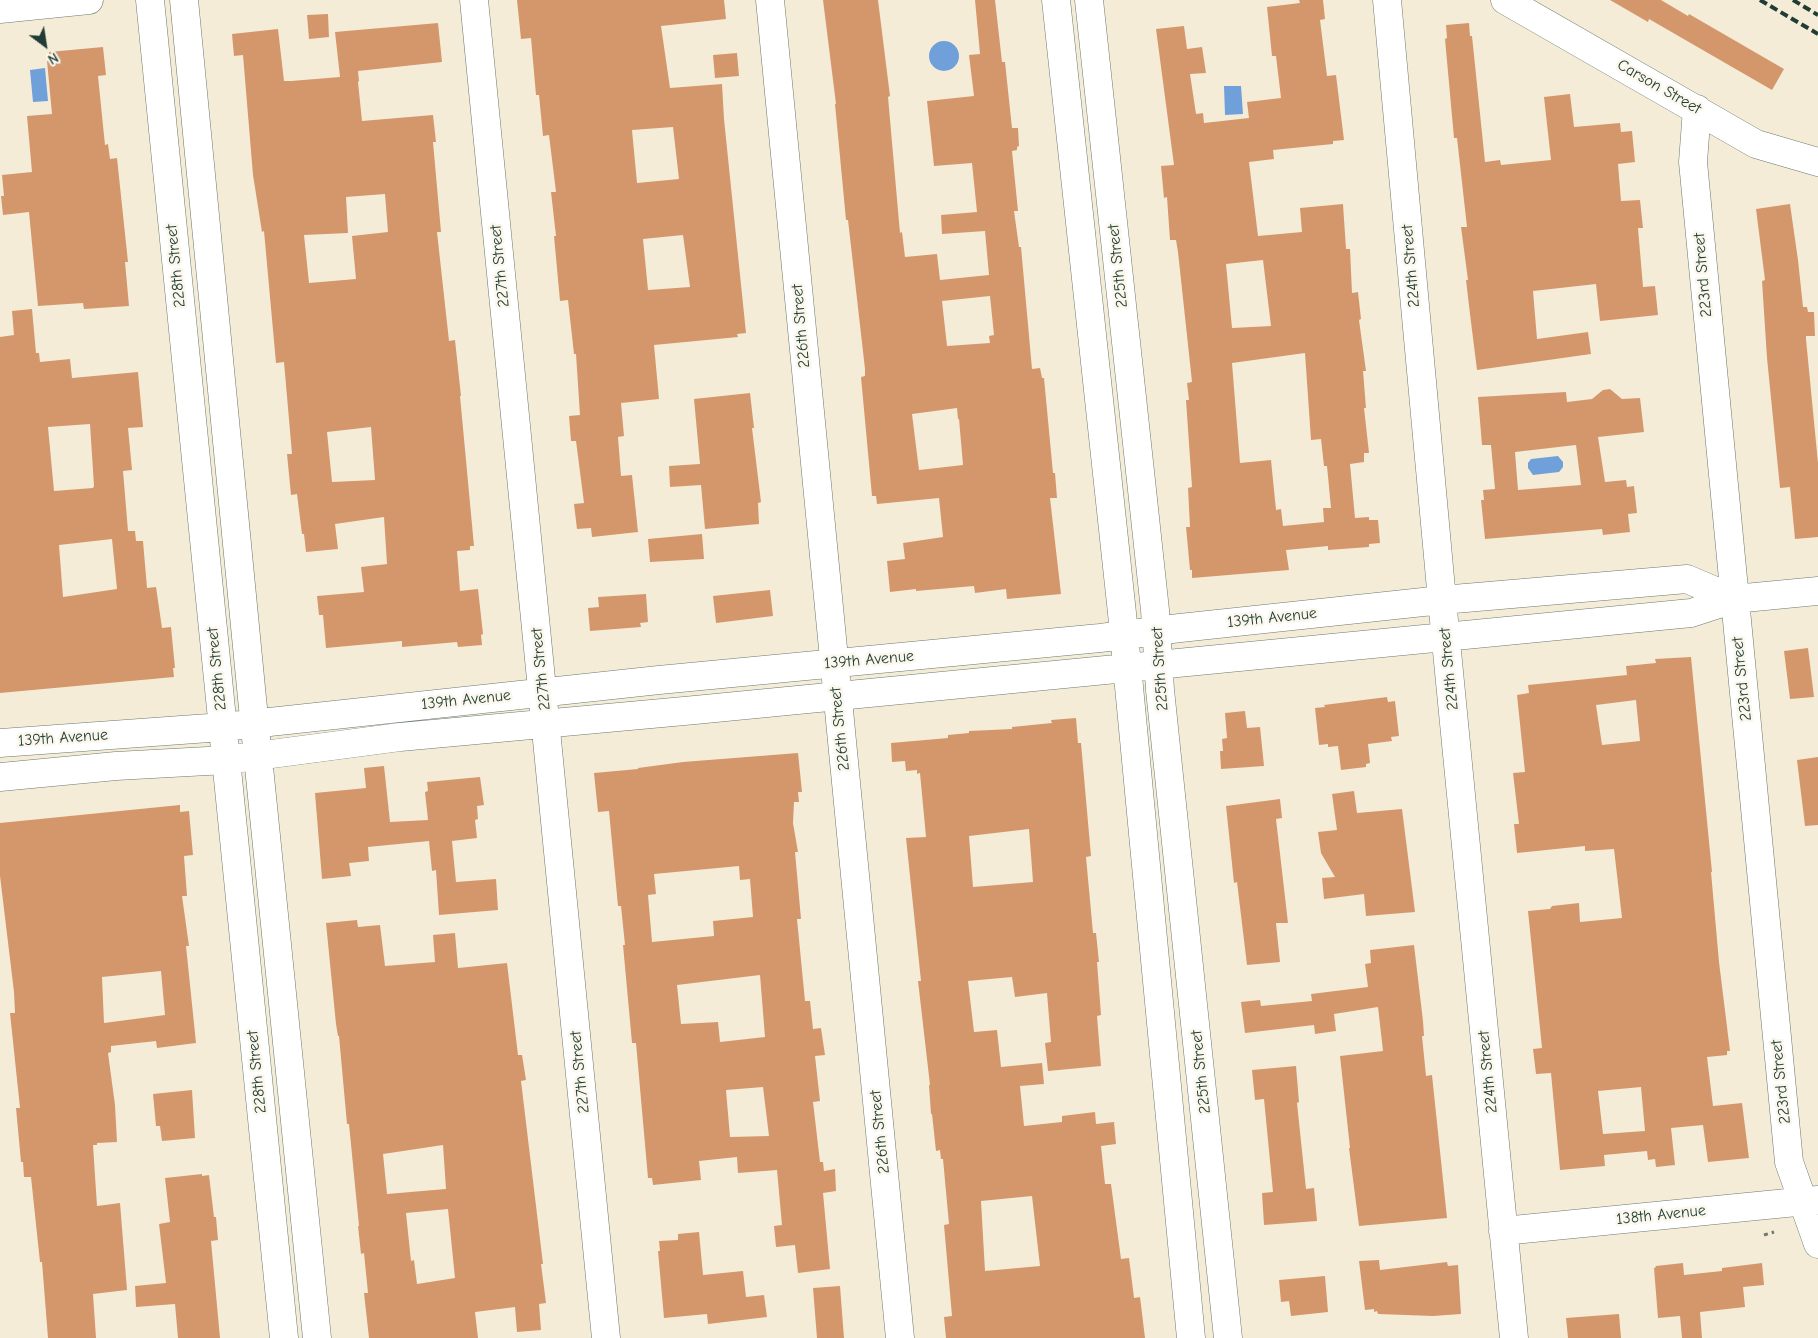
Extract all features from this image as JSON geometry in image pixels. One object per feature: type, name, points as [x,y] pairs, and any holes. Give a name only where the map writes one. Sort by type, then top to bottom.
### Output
[{"type":"street","points":[[0,9],[90,0]]},
{"type":"street","name":"228th Street","points":[[150,0],[284,1338]]},
{"type":"street","name":"228th Street","points":[[184,0],[317,1338]]},
{"type":"street","name":"227th Street","points":[[474,0],[606,1338]]},
{"type":"street","name":"226th Street","points":[[770,0],[900,1338]]},
{"type":"street","name":"225th Street","points":[[1056,0],[1124,635],[1191,1338]]},
{"type":"street","name":"225th Street","points":[[1089,0],[1157,631],[1160,690],[1228,1338]]},
{"type":"street","name":"224th Street","points":[[1387,0],[1442,600],[1514,1338]]},
{"type":"street","name":"Carson Street","points":[[1505,0],[1697,108],[1756,144],[1818,162]]},
{"type":"street","name":"223rd Street","points":[[1697,108],[1693,162],[1789,1162],[1810,1200],[1818,1244]]},
{"type":"street","name":"139th Avenue","points":[[0,743],[255,724],[543,692],[1124,635],[1442,600],[1687,579],[1734,599]]},
{"type":"street","name":"139th Avenue","points":[[0,777],[116,766],[226,760],[400,737],[1690,613],[1734,599],[1818,591]]},
{"type":"street","name":"138th Avenue","points":[[1503,1231],[1810,1200]]},
{"type":"water","points":[[944,41],[955,45],[959,56],[955,67],[944,71],[933,67],[929,56],[933,45]]},
{"type":"water","points":[[45,68],[48,101],[33,102],[30,70]]},
{"type":"water","points":[[1224,86],[1241,86],[1243,114],[1225,115]]},
{"type":"water","points":[[1558,456],[1563,462],[1563,467],[1559,472],[1533,475],[1528,468],[1528,463],[1531,459]]},
{"type":"building","points":[[517,0],[724,0],[726,19],[661,26],[670,88],[722,84],[746,333],[737,334],[738,337],[654,345],[659,399],[621,403],[624,436],[618,437],[621,476],[632,475],[638,532],[592,537],[591,528],[577,529],[574,504],[584,503],[576,441],[571,441],[569,416],[580,415],[576,354],[574,354],[568,300],[560,301],[551,192],[556,192],[549,135],[543,136],[539,95],[536,95],[531,38],[521,39]],"holes":[[[673,127],[679,179],[637,183],[632,130]],[[683,235],[690,287],[648,290],[643,239]]]},
{"type":"building","points":[[823,0],[878,0],[890,96],[888,97],[900,233],[902,232],[905,257],[937,254],[940,280],[989,275],[985,231],[942,234],[941,215],[977,212],[972,163],[934,166],[927,101],[974,96],[969,55],[980,54],[975,0],[995,0],[1002,62],[1005,62],[1012,128],[1018,128],[1019,146],[1017,150],[1012,151],[1018,211],[1014,211],[1019,247],[1021,247],[1032,369],[1040,368],[1042,378],[1044,378],[1057,498],[1050,498],[1061,594],[1007,599],[1006,589],[975,593],[974,586],[890,592],[887,561],[905,559],[903,543],[943,537],[939,498],[877,504],[876,496],[872,496],[861,377],[865,376],[865,369],[848,220],[846,220],[836,104]],"holes":[[[990,296],[994,335],[989,336],[990,343],[947,346],[942,301]],[[957,408],[963,465],[919,470],[912,414]]]},
{"type":"building","points":[[1299,0],[1323,0],[1325,19],[1320,20],[1327,76],[1336,75],[1344,140],[1333,141],[1333,144],[1273,150],[1274,159],[1249,162],[1258,236],[1302,232],[1300,208],[1343,204],[1346,249],[1350,249],[1352,293],[1358,292],[1361,319],[1359,320],[1366,371],[1363,371],[1366,408],[1364,408],[1369,453],[1364,453],[1364,462],[1350,464],[1355,518],[1369,517],[1369,520],[1378,520],[1380,543],[1369,544],[1369,547],[1328,550],[1328,546],[1286,550],[1289,570],[1192,578],[1186,527],[1190,527],[1188,488],[1192,487],[1186,400],[1189,400],[1187,383],[1192,382],[1178,252],[1176,240],[1170,240],[1167,197],[1164,198],[1161,166],[1174,165],[1156,29],[1184,26],[1187,49],[1202,47],[1206,73],[1190,74],[1196,114],[1203,113],[1204,123],[1249,118],[1247,102],[1281,98],[1276,56],[1272,56],[1267,7],[1300,3]],"holes":[[[1263,260],[1271,326],[1232,328],[1226,264]],[[1305,353],[1311,440],[1321,439],[1324,466],[1327,466],[1331,508],[1323,508],[1324,522],[1283,526],[1281,509],[1276,510],[1271,460],[1240,463],[1232,363]]]},
{"type":"building","points":[[1610,0],[1661,0],[1784,69],[1772,90],[1649,19],[1648,22]]},
{"type":"building","points":[[328,14],[329,37],[309,39],[307,15]]},
{"type":"building","points":[[438,23],[442,62],[358,71],[358,82],[362,121],[433,115],[436,142],[433,142],[441,232],[437,232],[449,341],[455,340],[474,546],[470,546],[470,550],[457,551],[460,591],[478,589],[483,634],[481,635],[482,645],[458,647],[457,642],[402,647],[402,641],[326,648],[323,615],[319,615],[317,596],[364,592],[361,567],[387,564],[384,517],[335,524],[338,549],[306,552],[297,494],[291,495],[287,454],[292,454],[284,362],[276,363],[264,231],[262,232],[253,175],[243,55],[234,56],[232,34],[278,29],[284,81],[291,81],[340,77],[335,32]],"holes":[[[385,194],[388,232],[352,236],[356,279],[309,283],[304,235],[348,233],[346,197]],[[371,427],[375,480],[332,482],[327,432]]]},
{"type":"building","points":[[1469,23],[1485,162],[1500,160],[1501,165],[1551,160],[1544,97],[1570,94],[1574,127],[1620,123],[1621,132],[1632,131],[1635,162],[1618,164],[1621,201],[1640,200],[1643,228],[1638,228],[1643,287],[1655,286],[1658,315],[1600,321],[1596,284],[1533,291],[1537,339],[1588,332],[1591,354],[1477,370],[1461,227],[1467,227],[1457,138],[1454,138],[1445,39],[1447,38],[1446,25]]},
{"type":"building","points":[[103,47],[106,75],[98,76],[105,145],[108,144],[110,159],[117,158],[128,262],[125,262],[129,306],[84,309],[83,303],[38,306],[29,212],[3,215],[1,196],[4,196],[2,175],[32,172],[27,116],[52,114],[47,61],[50,61],[49,52]]},
{"type":"building","points":[[737,53],[739,76],[715,78],[713,55]]},
{"type":"building","points":[[1790,204],[1803,307],[1807,307],[1808,312],[1814,312],[1815,336],[1806,336],[1806,339],[1818,463],[1818,537],[1795,539],[1790,487],[1780,488],[1767,358],[1762,281],[1765,280],[1756,209]]},
{"type":"building","points":[[32,309],[36,353],[39,353],[40,362],[70,359],[72,378],[138,372],[143,427],[128,428],[132,470],[123,471],[128,531],[135,531],[136,541],[143,541],[147,588],[156,587],[162,628],[171,627],[175,668],[173,668],[174,677],[0,693],[0,337],[14,335],[12,311]],"holes":[[[90,424],[93,488],[54,491],[48,427]],[[112,539],[117,589],[63,597],[59,545]]]},
{"type":"building","points":[[1610,389],[1622,399],[1640,398],[1644,432],[1598,437],[1605,482],[1626,480],[1627,487],[1634,486],[1637,513],[1628,514],[1630,532],[1603,535],[1602,529],[1485,539],[1481,500],[1484,500],[1483,490],[1495,489],[1491,445],[1482,445],[1478,397],[1566,392],[1567,402],[1592,399],[1603,390]],"holes":[[[1576,445],[1581,485],[1518,490],[1515,452]]]},
{"type":"building","points":[[750,393],[754,428],[752,428],[761,502],[758,503],[759,524],[705,529],[701,485],[670,487],[669,466],[700,464],[694,399]]},
{"type":"building","points":[[702,534],[704,559],[650,562],[648,539]]},
{"type":"building","points":[[770,590],[773,616],[716,623],[713,596]]},
{"type":"building","points":[[646,594],[648,622],[640,623],[641,627],[590,631],[588,608],[599,607],[598,597]]},
{"type":"building","points":[[1808,648],[1814,697],[1790,699],[1784,651]]},
{"type":"building","points":[[1691,657],[1719,962],[1730,1051],[1727,1051],[1727,1055],[1707,1057],[1713,1106],[1742,1103],[1749,1158],[1708,1162],[1703,1125],[1671,1128],[1675,1165],[1656,1167],[1655,1159],[1648,1160],[1647,1151],[1604,1155],[1605,1166],[1560,1170],[1551,1073],[1536,1074],[1533,1049],[1542,1048],[1528,911],[1579,903],[1580,922],[1622,918],[1614,849],[1585,851],[1585,846],[1517,853],[1514,824],[1519,824],[1513,773],[1525,772],[1517,695],[1529,693],[1528,685],[1627,675],[1626,666],[1656,663],[1655,659]],"holes":[[[1636,700],[1640,741],[1602,745],[1596,705]],[[1641,1087],[1645,1131],[1603,1134],[1598,1091]]]},
{"type":"building","points":[[1387,697],[1388,702],[1395,701],[1399,736],[1391,737],[1392,741],[1368,744],[1370,763],[1366,764],[1366,767],[1341,770],[1338,746],[1328,747],[1328,744],[1319,745],[1315,708],[1325,707],[1324,705]]},
{"type":"building","points":[[1245,711],[1247,728],[1260,727],[1264,766],[1221,769],[1220,751],[1223,751],[1222,739],[1227,738],[1225,713]]},
{"type":"building","points":[[1076,718],[1078,743],[1081,743],[1091,856],[1086,857],[1093,933],[1096,933],[1099,962],[1097,962],[1101,1015],[1097,1016],[1101,1066],[1048,1071],[1045,1043],[1051,1042],[1047,993],[1015,997],[1012,977],[968,981],[974,1032],[997,1030],[1001,1067],[1042,1063],[1044,1084],[1020,1086],[1024,1126],[1062,1122],[1062,1116],[1095,1112],[1096,1124],[1114,1122],[1116,1144],[1101,1146],[1105,1184],[1111,1184],[1121,1259],[1129,1258],[1134,1298],[1140,1297],[1145,1338],[946,1338],[944,1317],[952,1316],[944,1225],[949,1224],[943,1159],[941,1159],[940,1150],[936,1151],[931,1114],[930,1085],[918,981],[921,981],[906,838],[926,837],[920,773],[917,774],[917,770],[906,771],[905,761],[892,762],[891,743],[948,738],[948,735],[969,733],[969,731],[1012,729],[1012,727],[1052,723],[1051,720]],"holes":[[[1029,829],[1033,882],[973,887],[969,836]],[[1032,1196],[1040,1266],[985,1271],[981,1201]]]},
{"type":"building","points":[[798,753],[802,792],[798,792],[799,802],[794,802],[793,823],[798,852],[795,852],[801,919],[797,919],[805,1001],[810,1001],[813,1029],[821,1028],[825,1055],[815,1056],[820,1101],[813,1102],[820,1162],[823,1162],[824,1171],[835,1169],[836,1191],[823,1193],[830,1269],[798,1273],[795,1245],[776,1247],[774,1226],[782,1225],[777,1170],[738,1173],[737,1157],[699,1161],[701,1180],[653,1185],[652,1178],[648,1178],[636,1043],[632,1043],[623,945],[625,945],[621,906],[618,906],[609,811],[598,812],[594,773],[683,762]],"holes":[[[739,866],[740,880],[750,879],[753,917],[713,921],[714,936],[652,942],[648,895],[656,894],[654,874]],[[760,975],[765,1037],[720,1042],[718,1022],[681,1024],[677,985]],[[763,1087],[769,1136],[730,1137],[726,1090]]]},
{"type":"building","points":[[1818,757],[1818,825],[1805,826],[1797,760]]},
{"type":"building","points":[[384,766],[390,822],[428,820],[425,792],[428,791],[427,782],[480,777],[484,805],[477,806],[478,819],[475,820],[477,838],[452,841],[456,882],[496,879],[498,910],[439,915],[436,870],[432,871],[429,841],[368,847],[369,861],[349,863],[351,876],[322,879],[315,793],[366,788],[364,768]]},
{"type":"building","points":[[1354,791],[1357,813],[1402,809],[1415,912],[1366,916],[1364,894],[1324,899],[1322,878],[1335,877],[1321,853],[1318,832],[1337,830],[1332,794]]},
{"type":"building","points":[[1280,799],[1282,818],[1276,819],[1288,923],[1276,923],[1280,962],[1247,965],[1237,882],[1234,883],[1226,806]]},
{"type":"building","points":[[180,805],[180,812],[189,811],[193,855],[184,856],[187,896],[182,896],[189,946],[186,946],[196,1043],[157,1048],[156,1041],[111,1046],[111,1052],[108,1053],[115,1105],[117,1142],[93,1145],[97,1206],[120,1203],[127,1290],[93,1294],[96,1338],[48,1338],[42,1262],[40,1262],[31,1177],[24,1177],[23,1162],[21,1162],[16,1108],[20,1108],[10,1013],[15,1013],[14,992],[0,876],[0,823]],"holes":[[[161,971],[165,1015],[104,1023],[102,977]]]},
{"type":"building","points":[[357,920],[358,927],[380,925],[385,966],[435,962],[433,935],[455,933],[458,968],[507,963],[518,1055],[522,1055],[526,1080],[521,1081],[546,1303],[539,1304],[541,1330],[517,1332],[515,1307],[475,1312],[478,1338],[369,1338],[364,1293],[368,1293],[364,1253],[361,1254],[349,1124],[347,1124],[326,923]],"holes":[[[443,1145],[446,1189],[387,1194],[383,1154]],[[448,1209],[455,1278],[417,1284],[414,1260],[411,1261],[406,1213]]]},
{"type":"building","points":[[1414,945],[1423,1021],[1424,1036],[1422,1036],[1426,1076],[1432,1075],[1447,1218],[1359,1226],[1340,1056],[1383,1051],[1378,1007],[1334,1014],[1336,1031],[1315,1034],[1314,1025],[1245,1033],[1241,1002],[1260,1000],[1261,1006],[1312,1001],[1311,994],[1368,987],[1365,964],[1371,963],[1370,950]]},
{"type":"building","points":[[1296,1066],[1299,1102],[1297,1103],[1306,1189],[1314,1188],[1317,1221],[1264,1225],[1262,1193],[1273,1192],[1264,1099],[1255,1100],[1252,1070]]},
{"type":"building","points":[[192,1090],[195,1138],[162,1141],[160,1126],[156,1126],[153,1094]]},
{"type":"building","points":[[202,1174],[202,1176],[209,1175],[214,1217],[216,1217],[218,1240],[211,1241],[220,1338],[178,1338],[175,1304],[136,1307],[135,1286],[166,1283],[159,1224],[170,1222],[165,1178]]},
{"type":"building","points":[[699,1232],[703,1275],[743,1271],[746,1297],[764,1295],[767,1317],[708,1324],[707,1314],[664,1318],[658,1251],[660,1251],[659,1241],[678,1240],[678,1234]]},
{"type":"building","points":[[1379,1260],[1380,1270],[1447,1262],[1448,1266],[1458,1265],[1461,1314],[1433,1316],[1378,1314],[1377,1311],[1374,1312],[1374,1309],[1365,1310],[1359,1261]]},
{"type":"building","points":[[1683,1263],[1684,1275],[1722,1271],[1722,1268],[1762,1263],[1764,1285],[1743,1287],[1745,1307],[1700,1312],[1702,1338],[1682,1338],[1680,1316],[1658,1318],[1654,1268],[1656,1266]]},
{"type":"building","points":[[1325,1276],[1328,1312],[1291,1316],[1289,1301],[1281,1302],[1279,1280]]},
{"type":"building","points":[[840,1286],[844,1338],[817,1338],[813,1288]]},
{"type":"building","points":[[1619,1314],[1621,1338],[1568,1338],[1566,1318]]},
{"type":"railway","points":[[1760,0],[1818,34]]},
{"type":"railway","points":[[1793,0],[1818,15]]}]
